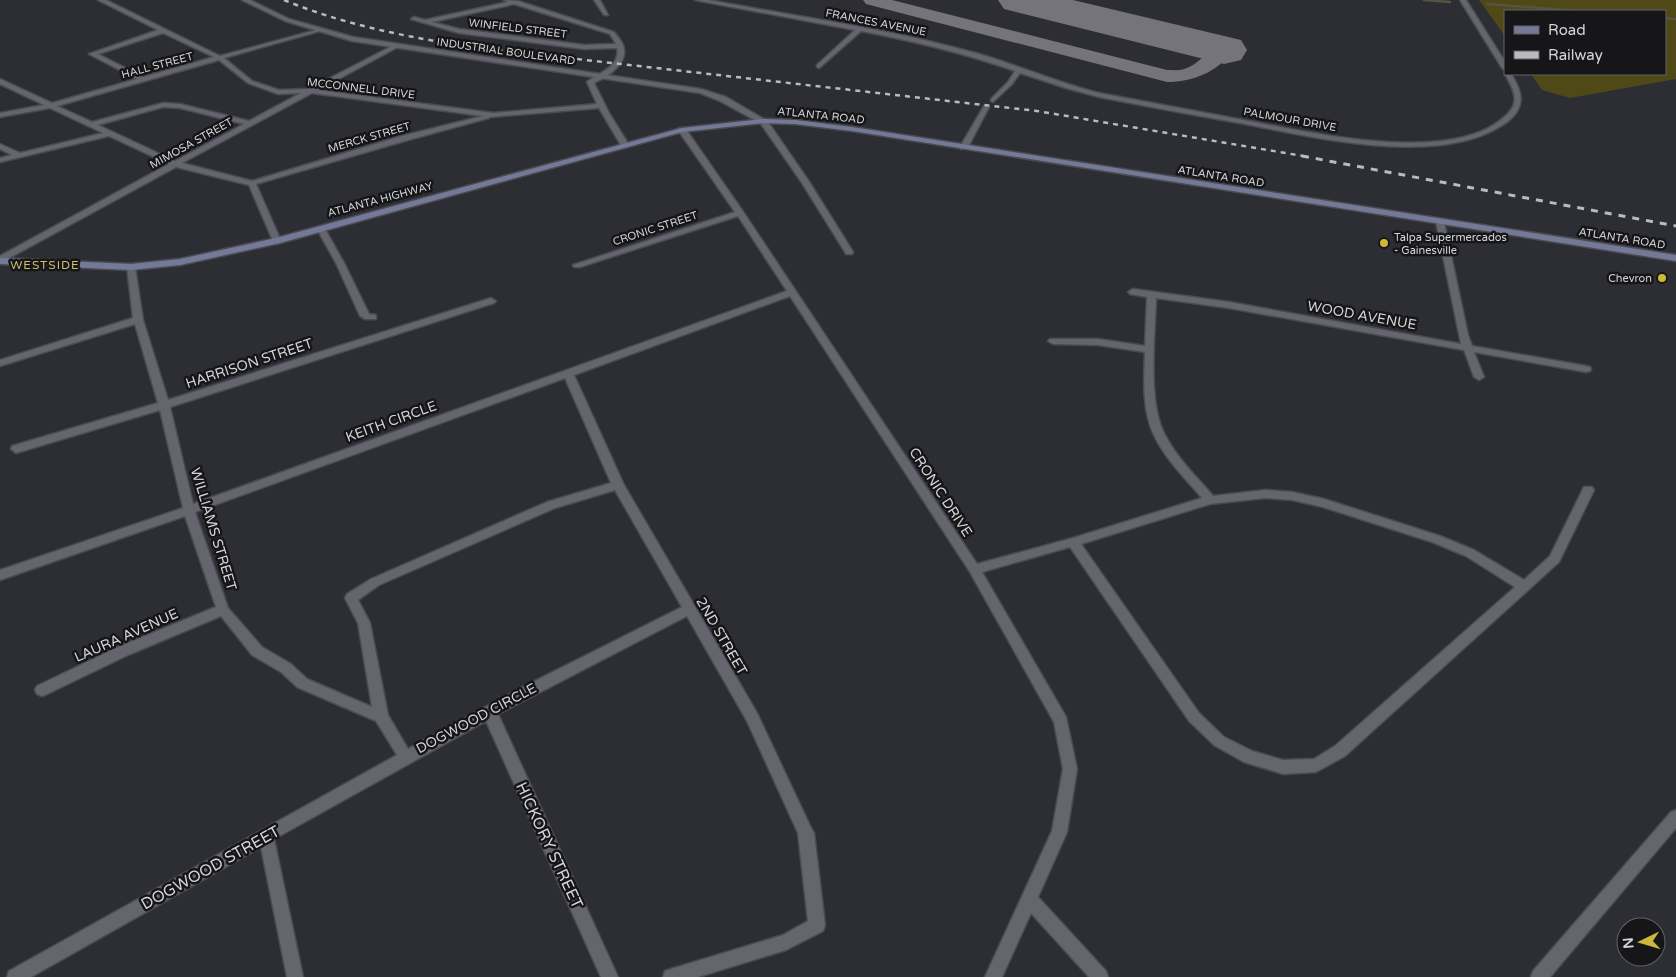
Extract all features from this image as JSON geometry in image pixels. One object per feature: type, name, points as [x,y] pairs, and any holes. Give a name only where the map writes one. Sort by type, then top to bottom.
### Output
[{"type":"main road","name":"ATLANTA HIGHWAY","points":[[0,261],[131,267],[180,262],[277,241],[682,130],[763,121]]},
{"type":"main road","name":"ATLANTA ROAD","points":[[763,121],[795,122],[842,128],[1676,258]]},
{"type":"street","name":"MCCONNELL DRIVE","points":[[101,0],[220,58],[250,82],[278,92],[312,91],[494,115],[601,106]]},
{"type":"street","name":"INDUSTRIAL BOULEVARD","points":[[245,0],[287,20],[352,39],[394,47],[701,90],[723,99],[763,121]]},
{"type":"street","points":[[507,0],[612,33],[620,46],[622,54],[618,62],[603,76],[590,82],[601,106],[624,145]]},
{"type":"street","points":[[423,22],[522,0]]},
{"type":"street","points":[[537,0],[536,4],[543,11]]},
{"type":"street","points":[[597,0],[606,14]]},
{"type":"street","name":"FRANCES AVENUE","points":[[698,0],[861,28],[938,44],[1018,71]]},
{"type":"street","points":[[1463,0],[1504,66]]},
{"type":"street","name":"WINFIELD STREET","points":[[414,19],[459,31],[584,47],[620,46]]},
{"type":"street","points":[[819,66],[861,28]]},
{"type":"street","name":"HALL STREET","points":[[0,116],[48,106],[318,30]]},
{"type":"street","points":[[142,79],[92,54],[162,31]]},
{"type":"street","name":"MIMOSA STREET","points":[[0,261],[250,123],[394,47]]},
{"type":"street","points":[[993,100],[1010,83],[1018,71]]},
{"type":"street","name":"PALMOUR DRIVE","points":[[1018,71],[1068,87],[1135,103],[1325,137],[1415,144],[1466,138],[1489,131],[1505,121],[1515,111],[1519,103],[1514,83],[1509,75]]},
{"type":"street","points":[[0,81],[48,106],[93,124],[175,164],[252,183],[277,241]]},
{"type":"street","points":[[93,124],[163,105],[180,106],[250,123]]},
{"type":"street","points":[[964,147],[986,107]]},
{"type":"street","name":"MERCK STREET","points":[[252,183],[397,140],[494,115]]},
{"type":"street","points":[[763,121],[806,183],[849,252]]},
{"type":"street","name":"CRONIC DRIVE","points":[[682,130],[740,213],[974,569],[1061,721],[1070,769],[1059,832],[992,977]]},
{"type":"street","points":[[0,160],[111,134]]},
{"type":"street","points":[[0,146],[18,155]]},
{"type":"street","name":"CRONIC STREET","points":[[576,265],[740,213]]},
{"type":"street","points":[[1440,222],[1468,348],[1479,377]]},
{"type":"street","points":[[321,229],[365,316],[372,317]]},
{"type":"street","name":"WILLIAMS STREET","points":[[131,267],[138,320],[164,405],[189,510],[223,610],[257,651],[286,668],[302,683],[381,717]]},
{"type":"street","name":"KEITH CIRCLE","points":[[0,575],[189,510],[792,292]]},
{"type":"street","name":"WOOD AVENUE","points":[[1133,292],[1229,305],[1586,369]]},
{"type":"street","points":[[1152,296],[1150,350],[1152,415],[1158,433],[1167,448],[1210,500]]},
{"type":"street","name":"HARRISON STREET","points":[[16,449],[164,405],[491,301]]},
{"type":"street","points":[[0,363],[138,320]]},
{"type":"street","points":[[1052,341],[1098,342],[1150,350]]},
{"type":"street","name":"2ND STREET","points":[[568,373],[618,485],[752,718],[806,833],[817,925],[786,942],[672,977]]},
{"type":"street","name":"DOGWOOD CIRCLE","points":[[618,485],[551,505],[375,582],[351,598],[364,623],[381,717],[405,756],[490,713],[573,666],[689,609]]},
{"type":"street","points":[[1074,542],[1194,717],[1219,741],[1249,757],[1283,767],[1316,765],[1340,751],[1555,559],[1588,490]]},
{"type":"street","points":[[974,569],[1074,542],[1210,500],[1265,494],[1292,496],[1324,503],[1444,542],[1470,553],[1524,586]]},
{"type":"street","name":"LAURA AVENUE","points":[[42,690],[123,651],[223,610]]},
{"type":"street","name":"HICKORY STREET","points":[[490,713],[610,977]]},
{"type":"street","name":"DOGWOOD STREET","points":[[14,977],[405,756]]},
{"type":"street","points":[[1539,977],[1676,818]]},
{"type":"street","points":[[266,836],[295,977]]},
{"type":"street","points":[[1029,899],[1100,977]]},
{"type":"shaded area","points":[[1479,0],[1676,0],[1676,79],[1570,98],[1542,90],[1532,75],[1666,75],[1666,10],[1504,10],[1504,35]]},
{"type":"waterway","points":[[1424,0],[1450,2]]},
{"type":"waterway","points":[[1487,4],[1565,10]]},
{"type":"waterway","points":[[1666,18],[1676,19]]},
{"type":"taxiway","points":[[872,0],[1167,76],[1192,73],[1204,67],[1224,50]]},
{"type":"runway","points":[[1019,0],[1224,50]]},
{"type":"railway","points":[[284,0],[332,17],[380,30],[479,48],[1037,111],[1309,157]]},
{"type":"railway","points":[[1302,156],[1676,226]]},
{"type":"place","name":"Talpa Supermercados - Gainesville","points":[[1384,243]]},
{"type":"place","name":"Chevron","points":[[1662,278]]},
{"type":"district","name":"WESTSIDE","points":[[45,265]]}]
